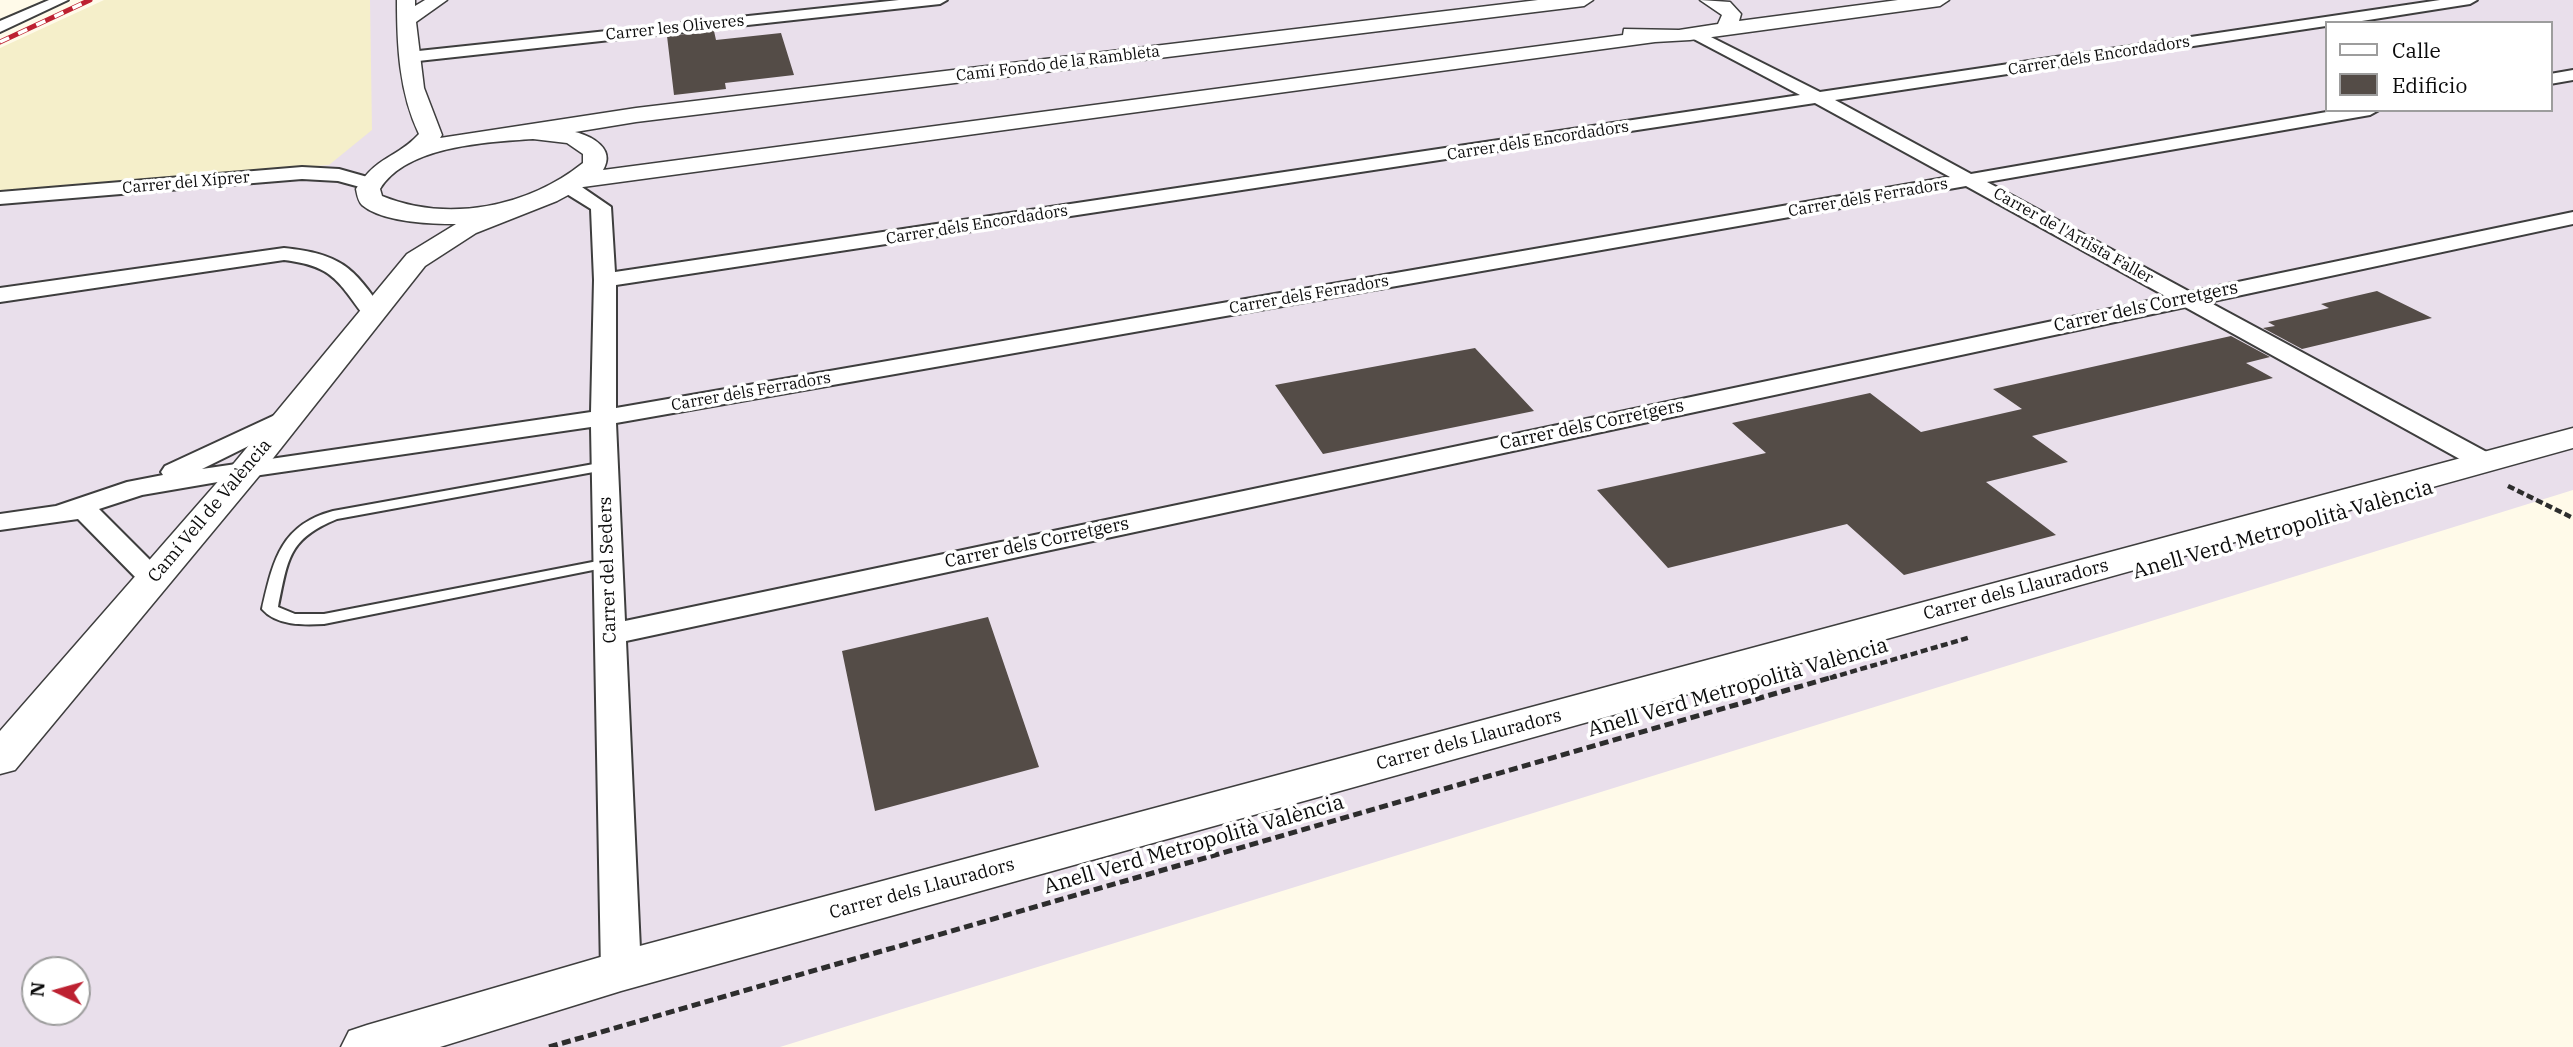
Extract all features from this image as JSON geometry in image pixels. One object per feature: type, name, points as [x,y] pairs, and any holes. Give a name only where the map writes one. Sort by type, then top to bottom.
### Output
[{"type":"street","points":[[0,27],[61,0]]},
{"type":"street","points":[[414,153],[431,135],[422,120],[410,57],[406,10],[438,0]]},
{"type":"street","name":"Carrer les Oliveres","points":[[410,57],[940,0]]},
{"type":"street","name":"Camí Fondo de la Rambleta","points":[[533,132],[636,115],[1584,0]]},
{"type":"street","points":[[1592,0],[1587,11],[1599,23],[1652,37]]},
{"type":"street","points":[[1709,0],[1732,13],[1726,28]]},
{"type":"street","points":[[575,183],[595,165],[595,152],[590,145],[571,137],[533,132],[459,140],[414,153],[387,166],[377,174],[368,189],[371,200],[388,210],[433,216],[474,214],[515,207],[575,183],[1940,0]]},
{"type":"street","name":"Carrer dels Encordadors","points":[[2332,21],[2470,0]]},
{"type":"street","name":"Carrer dels Encordadors","points":[[605,281],[2324,22]]},
{"type":"street","name":"Carrer de l'Artista Faller","points":[[1695,34],[1821,99],[2186,298],[2501,475]]},
{"type":"street","points":[[2552,79],[2573,75]]},
{"type":"street","name":"Carrer dels Ferradors","points":[[239,478],[603,418],[2359,112]]},
{"type":"street","points":[[422,120],[460,130],[497,134]]},
{"type":"street","name":"Carrer del Xiprer","points":[[0,198],[302,173],[339,175],[371,184]]},
{"type":"street","name":"Carrer del Seders","points":[[575,183],[601,207],[605,281],[604,466],[621,971]]},
{"type":"street","name":"Camí Vell de València","points":[[0,759],[239,478],[416,260],[467,228],[515,207]]},
{"type":"street","points":[[406,213],[421,231],[416,260]]},
{"type":"street","name":"Carrer dels Corretgers","points":[[610,634],[2573,218]]},
{"type":"street","points":[[0,295],[284,254],[314,257],[336,265],[373,312]]},
{"type":"street","points":[[75,510],[137,488],[288,417]]},
{"type":"street","name":"Carrer dels Llauradors","points":[[367,1047],[621,971],[2501,475],[2573,438]]},
{"type":"street","points":[[137,488],[239,478]]},
{"type":"street","points":[[0,522],[75,510],[167,500],[239,478]]},
{"type":"street","points":[[75,510],[153,579]]},
{"type":"lane","points":[[604,466],[333,515],[309,524],[294,537],[283,554],[270,609],[281,617],[324,619],[608,563]]},
{"type":"path","points":[[2501,475],[2573,518]]},
{"type":"path","name":"Anell Verd Metropolità València","points":[[549,1047],[1981,634]]},
{"type":"shaded area","points":[[104,0],[370,0],[372,130],[329,165],[0,191],[0,48]]},
{"type":"shaded area","points":[[370,0],[2573,0],[2573,490],[780,1047],[0,1047],[0,191],[140,181],[370,32]]},
{"type":"building","points":[[714,31],[716,40],[781,33],[794,75],[725,83],[726,89],[674,95],[667,36]]},
{"type":"building","points":[[2377,291],[2432,318],[2302,349],[2263,328],[2275,326],[2268,322],[2329,308],[2321,304]]},
{"type":"building","points":[[2231,336],[2270,357],[2246,363],[2273,378],[2032,436],[2068,462],[1986,482],[2056,535],[1904,575],[1847,524],[1668,568],[1597,490],[1766,453],[1732,423],[1870,393],[1921,432],[2022,409],[1993,389]]},
{"type":"building","points":[[1475,348],[1534,411],[1323,454],[1275,385]]},
{"type":"building","points":[[988,617],[1039,767],[875,811],[842,651]]},
{"type":"railway","points":[[0,42],[90,0]]}]
